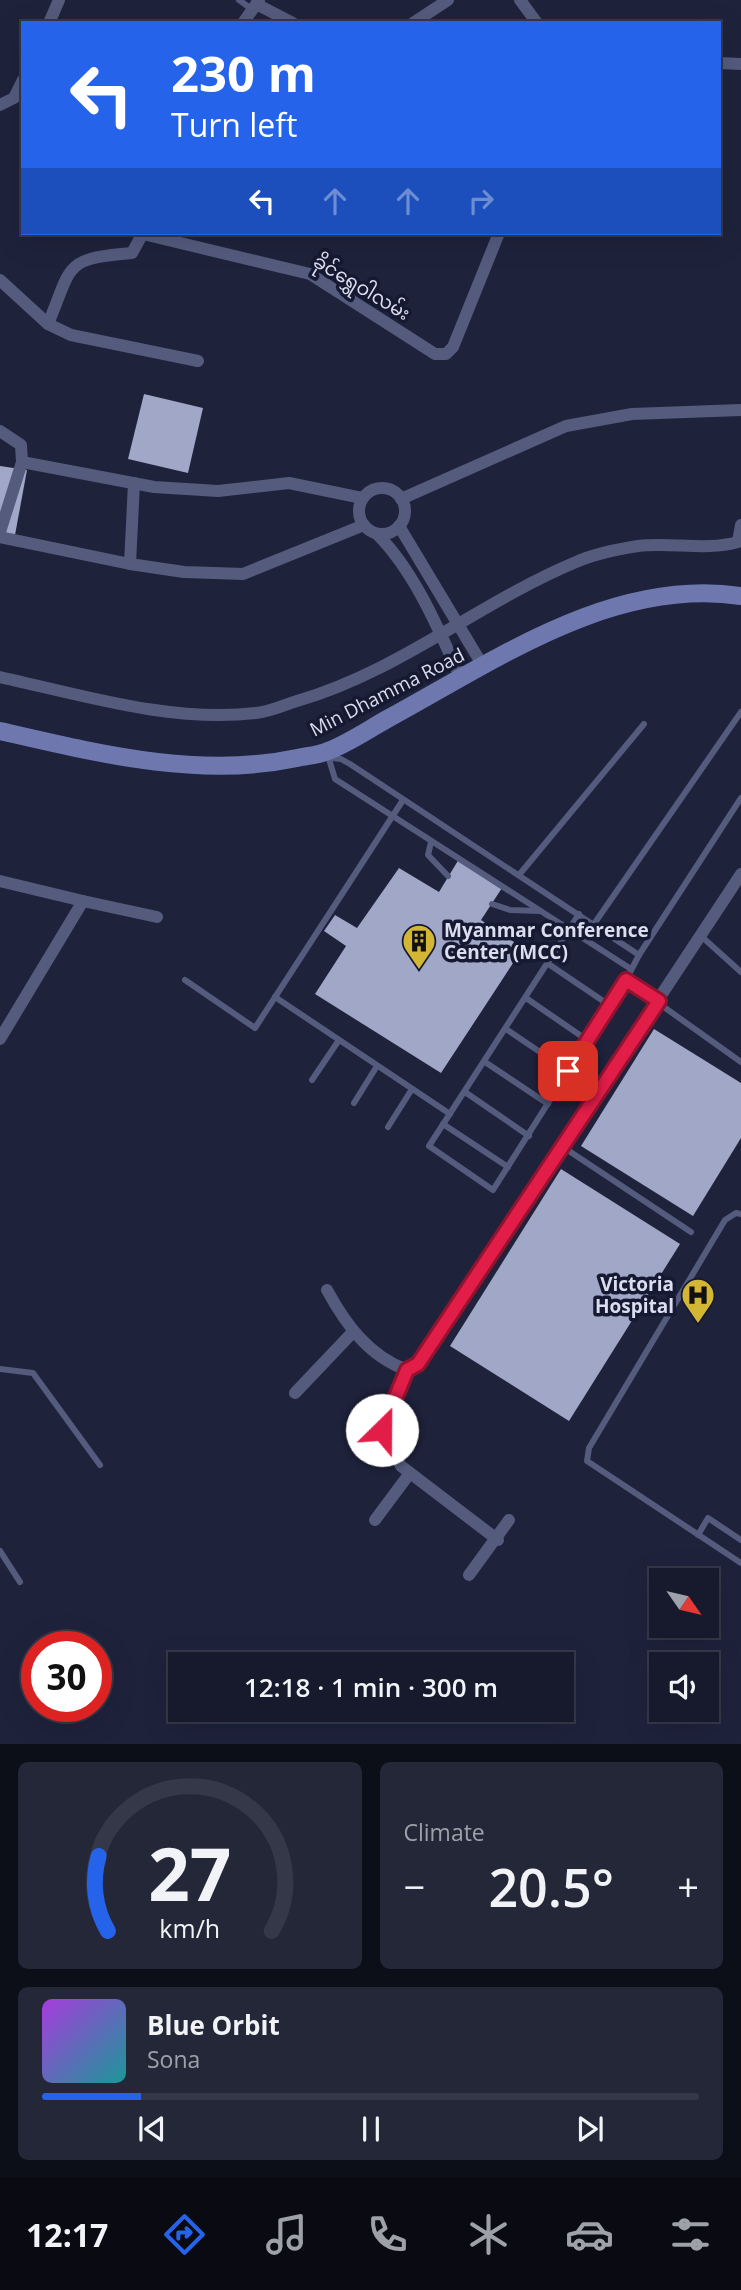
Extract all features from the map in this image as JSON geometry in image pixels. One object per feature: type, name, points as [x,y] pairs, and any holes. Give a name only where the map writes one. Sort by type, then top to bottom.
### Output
[{"type":"main road","points":[[714,592],[741,584]]},
{"type":"main road","name":"Min Dhamma Road","points":[[0,731],[85,750],[207,767],[269,764],[322,756],[483,666],[624,602],[714,592],[741,596]]},
{"type":"street","points":[[50,21],[60,0]]},
{"type":"street","points":[[416,21],[448,0]]},
{"type":"street","points":[[520,0],[536,21]]},
{"type":"street","points":[[245,21],[257,5],[289,21]]},
{"type":"street","points":[[721,63],[741,64]]},
{"type":"street","points":[[0,105],[15,98],[21,84]]},
{"type":"street","points":[[48,324],[72,267],[89,257],[132,253],[142,235]]},
{"type":"street","name":"ခိုင်ရွှေဝါလမ်း","points":[[147,235],[310,274],[435,354],[446,355],[453,347],[498,235]]},
{"type":"street","points":[[0,280],[48,324],[71,335],[198,360]]},
{"type":"street","points":[[401,499],[566,426],[632,414],[741,410]]},
{"type":"street","points":[[0,431],[21,445],[22,462],[0,535],[131,564],[184,572],[243,574],[364,525]]},
{"type":"street","points":[[22,462],[134,484],[218,491],[289,483],[362,498]]},
{"type":"street","points":[[131,564],[134,484]]},
{"type":"street","points":[[377,534],[393,531],[399,526],[405,513],[401,499],[382,488],[375,489],[362,498],[358,518],[393,550],[441,634],[461,679]]},
{"type":"street","points":[[0,677],[102,700],[182,713],[257,713],[332,691],[406,656],[458,624],[579,560],[638,546],[724,546],[740,542],[741,525]]},
{"type":"street","points":[[399,526],[483,666]]},
{"type":"street","points":[[0,881],[157,917]]},
{"type":"street","points":[[498,1540],[401,1466],[382,1430],[407,1370],[418,1364],[739,881]]},
{"type":"street","points":[[0,1039],[83,901]]},
{"type":"street","points":[[327,1290],[352,1332],[397,1366],[407,1370]]},
{"type":"street","points":[[295,1393],[352,1332]]},
{"type":"street","points":[[375,1521],[410,1473]]},
{"type":"street","points":[[468,1575],[498,1540],[509,1520]]},
{"type":"lane","points":[[239,0],[257,5]]},
{"type":"lane","points":[[594,924],[741,712]]},
{"type":"lane","points":[[519,875],[643,724]]},
{"type":"lane","points":[[322,756],[341,759],[639,955]]},
{"type":"lane","points":[[322,756],[335,779],[631,969]]},
{"type":"lane","points":[[579,914],[429,1146],[493,1190],[626,980],[639,955],[741,798]]},
{"type":"lane","points":[[185,980],[255,1028],[403,800]]},
{"type":"lane","points":[[430,842],[428,855],[449,876]]},
{"type":"lane","points":[[481,872],[492,858]]},
{"type":"lane","points":[[492,904],[510,910],[542,911]]},
{"type":"lane","points":[[701,936],[741,972]]},
{"type":"lane","points":[[547,963],[610,1005]]},
{"type":"lane","points":[[626,980],[741,1062]]},
{"type":"lane","points":[[275,998],[450,1114]]},
{"type":"lane","points":[[526,998],[587,1041]]},
{"type":"lane","points":[[506,1029],[568,1071]]},
{"type":"lane","points":[[312,1080],[339,1040]]},
{"type":"lane","points":[[485,1062],[548,1104]]},
{"type":"lane","points":[[354,1102],[377,1066]]},
{"type":"lane","points":[[388,1127],[412,1089]]},
{"type":"lane","points":[[465,1093],[529,1136]]},
{"type":"lane","points":[[443,1124],[508,1167]]},
{"type":"lane","points":[[564,1147],[691,1232]]},
{"type":"lane","points":[[741,1214],[736,1213],[725,1220],[589,1448],[587,1461],[741,1563]]},
{"type":"lane","points":[[0,1369],[33,1373],[100,1465]]},
{"type":"lane","points":[[698,1535],[708,1518],[741,1540]]},
{"type":"lane","points":[[0,1551],[20,1582]]},
{"type":"building","points":[[144,394],[203,408],[188,473],[128,459]]},
{"type":"building","points":[[0,466],[27,470],[15,535],[0,534]]},
{"type":"building","name":"Myanmar Conference Center (MCC)","points":[[459,859],[502,888],[481,920],[523,948],[441,1073],[315,994],[346,946],[324,931],[335,915],[357,928],[399,868],[439,892]]},
{"type":"building","points":[[654,1029],[741,1083],[741,1138],[693,1216],[581,1146]]},
{"type":"building","points":[[561,1169],[680,1244],[569,1421],[450,1346]]},
{"type":"place","name":"Myanmar Conference Center (MCC)","points":[[419,971]]},
{"type":"place","name":"Victoria Hospital","points":[[698,1325]]},
{"type":"route","points":[[382,1430],[407,1370],[418,1364],[659,1001],[626,980],[568,1071]]}]
